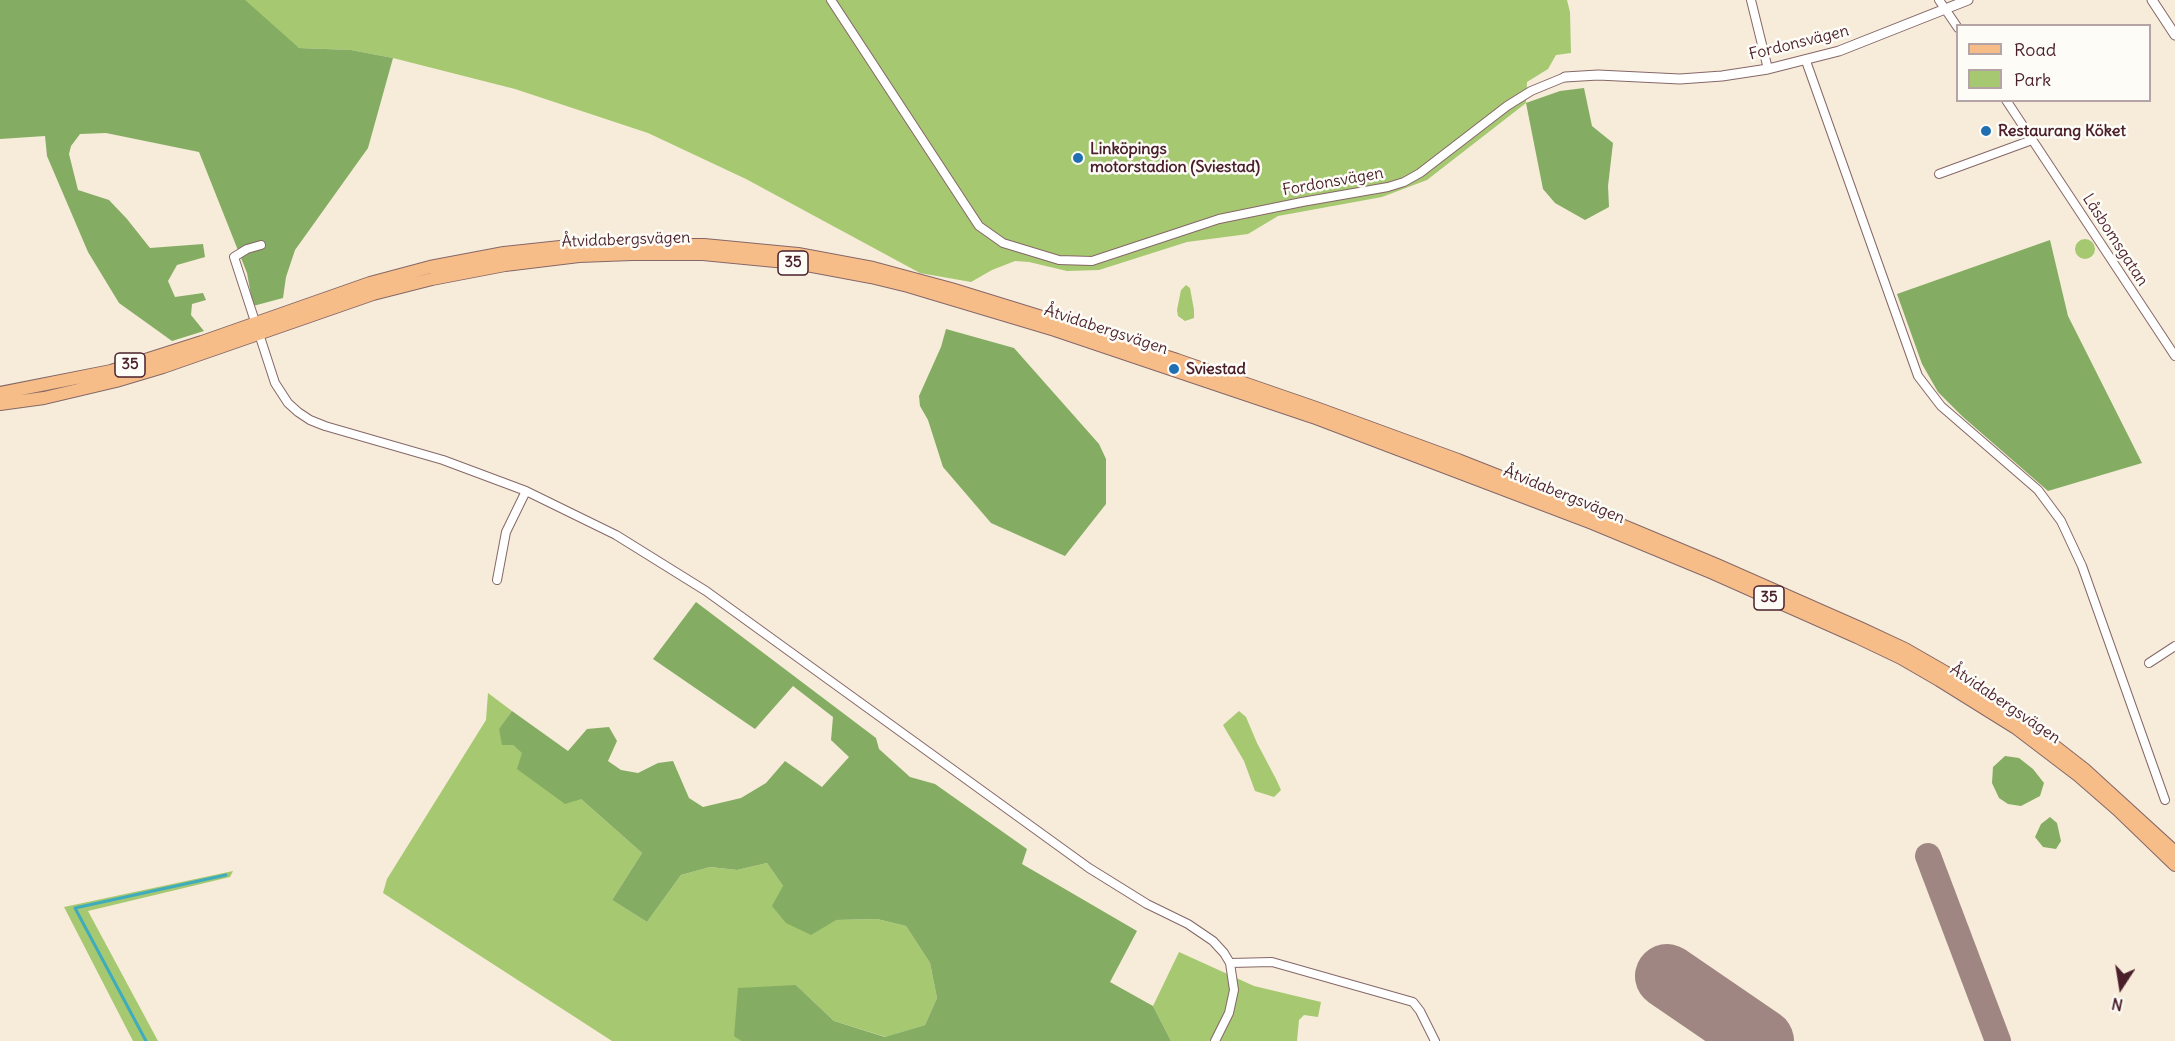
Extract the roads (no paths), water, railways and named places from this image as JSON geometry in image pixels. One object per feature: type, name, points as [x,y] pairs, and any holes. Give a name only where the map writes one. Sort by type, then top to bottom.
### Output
[{"type":"main road","name":"Åtvidabergsvägen","points":[[0,404],[44,398],[116,381],[370,283],[430,267],[504,253],[579,245],[677,244],[750,249],[830,260],[909,277],[1177,360],[1448,457],[1650,537],[1862,629],[1946,672],[2021,720],[2084,769],[2175,852]]},
{"type":"main road","name":"Åtvidabergsvägen","points":[[0,393],[111,371],[184,348],[432,279],[505,265],[579,256],[667,254],[749,258],[829,269],[908,286],[1163,365],[1372,438],[1592,523],[1713,573],[1857,637],[1901,658],[2016,728],[2079,776],[2175,866]]},
{"type":"street","name":"Fordonsvägen","points":[[831,0],[979,226],[1003,243],[1059,260],[1092,261],[1219,219],[1404,182],[1420,173],[1508,106],[1531,91],[1565,77],[1599,75],[1680,79],[1768,69],[1839,51],[1968,0]]},
{"type":"street","points":[[1751,0],[1768,69]]},
{"type":"street","points":[[1939,0],[1956,25]]},
{"type":"street","points":[[2152,0],[2175,35]]},
{"type":"street","points":[[1806,61],[1918,376],[1941,406],[2038,490],[2061,521],[2082,566],[2165,800]]},
{"type":"street","name":"Låsbomsgatan","points":[[2007,102],[2175,356]]},
{"type":"street","points":[[1939,174],[2032,140]]},
{"type":"street","points":[[261,245],[247,249],[234,257],[275,383],[288,403],[310,420],[443,460],[526,491],[616,535],[684,576],[1089,868],[1147,904],[1201,932],[1224,953],[1230,963],[1234,982],[1232,1003],[1215,1041]]},
{"type":"street","points":[[497,580],[506,532],[526,491]]},
{"type":"street","points":[[2149,663],[2175,646]]},
{"type":"street","points":[[1230,963],[1272,962],[1413,1002],[1435,1041]]},
{"type":"waterway","points":[[146,1041],[75,908],[226,875]]},
{"type":"place","name":"Restaurang Köket","points":[[1986,131]]},
{"type":"place","name":"Linköpings motorstadion (Sviestad)","points":[[1078,158]]},
{"type":"place","name":"Sviestad","points":[[1174,369]]}]
